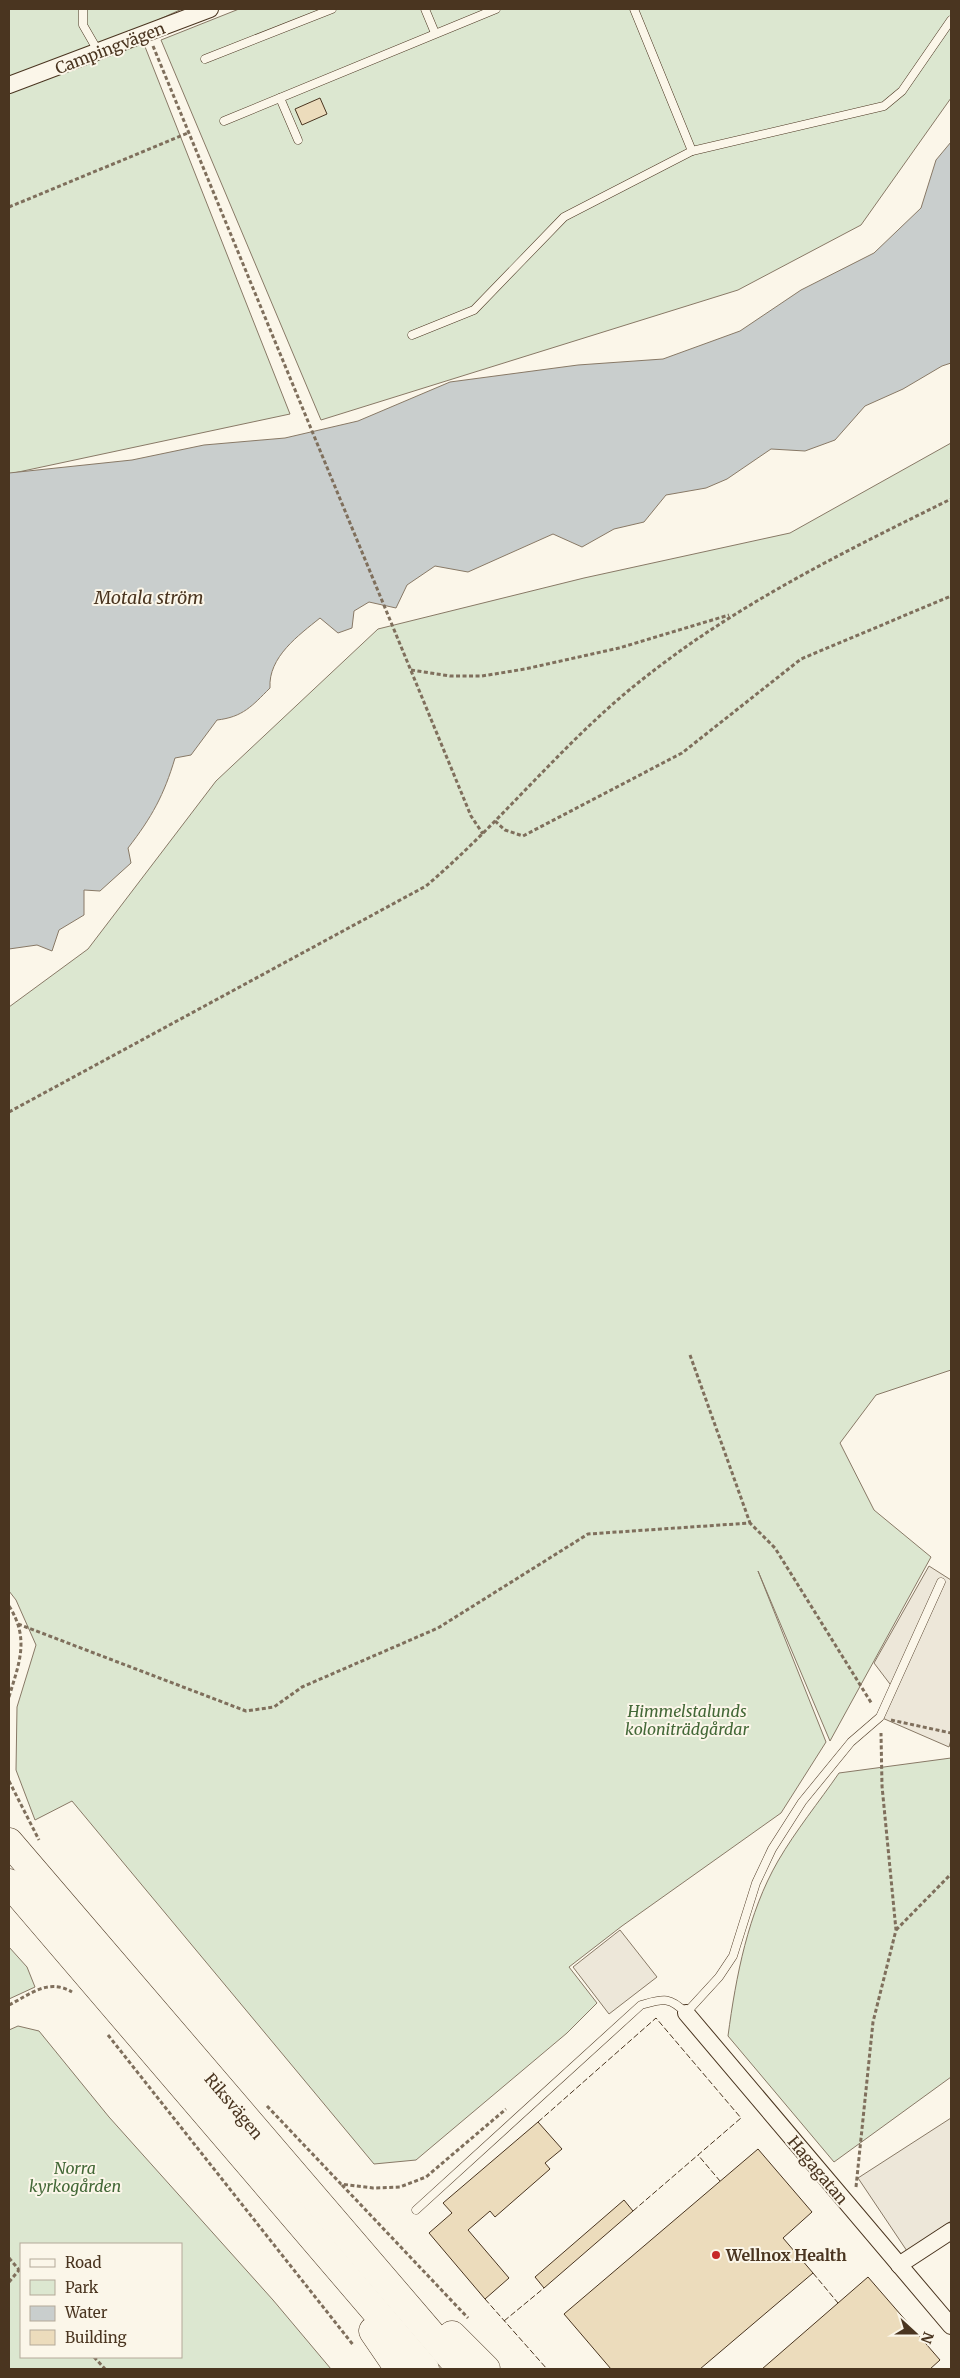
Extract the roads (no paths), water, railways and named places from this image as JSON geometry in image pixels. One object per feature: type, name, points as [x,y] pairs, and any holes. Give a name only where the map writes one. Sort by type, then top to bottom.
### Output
[{"type":"highway","name":"Riksvägen","points":[[9,1842],[461,2369]]},
{"type":"highway","name":"Riksvägen","points":[[9,1883],[426,2369]]},
{"type":"highway","points":[[281,2161],[486,2369]]},
{"type":"highway","points":[[296,2219],[399,2369]]},
{"type":"street","name":"Campingvägen","points":[[9,85],[149,34],[210,9]]},
{"type":"street","name":"Hagagatan","points":[[686,2013],[951,2326]]},
{"type":"street","points":[[899,2265],[951,2231]]},
{"type":"lane","points":[[83,9],[82,25],[98,51]]},
{"type":"lane","points":[[205,59],[332,9]]},
{"type":"lane","points":[[425,9],[435,33]]},
{"type":"lane","points":[[224,121],[496,9]]},
{"type":"lane","points":[[634,9],[692,151]]},
{"type":"lane","points":[[412,335],[474,310],[564,217],[692,151],[884,106],[902,91],[951,20]]},
{"type":"lane","points":[[280,98],[298,140]]},
{"type":"lane","points":[[416,2210],[641,2005],[668,1999],[677,2003],[686,2013],[719,1977],[733,1956],[756,1883],[772,1849],[802,1802],[852,1742],[880,1717],[941,1582]]},
{"type":"water","name":"Motala ström","points":[[951,142],[951,363],[942,366],[903,389],[865,406],[835,440],[805,451],[771,449],[727,479],[706,488],[666,495],[644,522],[614,529],[582,547],[553,534],[468,572],[435,566],[407,585],[396,608],[369,602],[354,611],[352,628],[338,633],[320,618],[294,639],[279,657],[274,666],[270,688],[258,700],[246,710],[234,716],[217,720],[191,755],[175,758],[156,805],[128,848],[131,863],[100,891],[84,890],[84,915],[59,930],[52,951],[37,945],[9,949],[9,473],[132,460],[204,445],[285,438],[358,421],[450,382],[578,365],[663,359],[740,331],[801,290],[874,253],[921,208],[936,160]]},
{"type":"place","name":"Wellnox Health","points":[[716,2255]]},
{"type":"park label","name":"Himmelstalunds koloniträdgårdar","points":[[687,1720]]},
{"type":"park label","name":"Norra kyrkogården","points":[[75,2177]]}]
